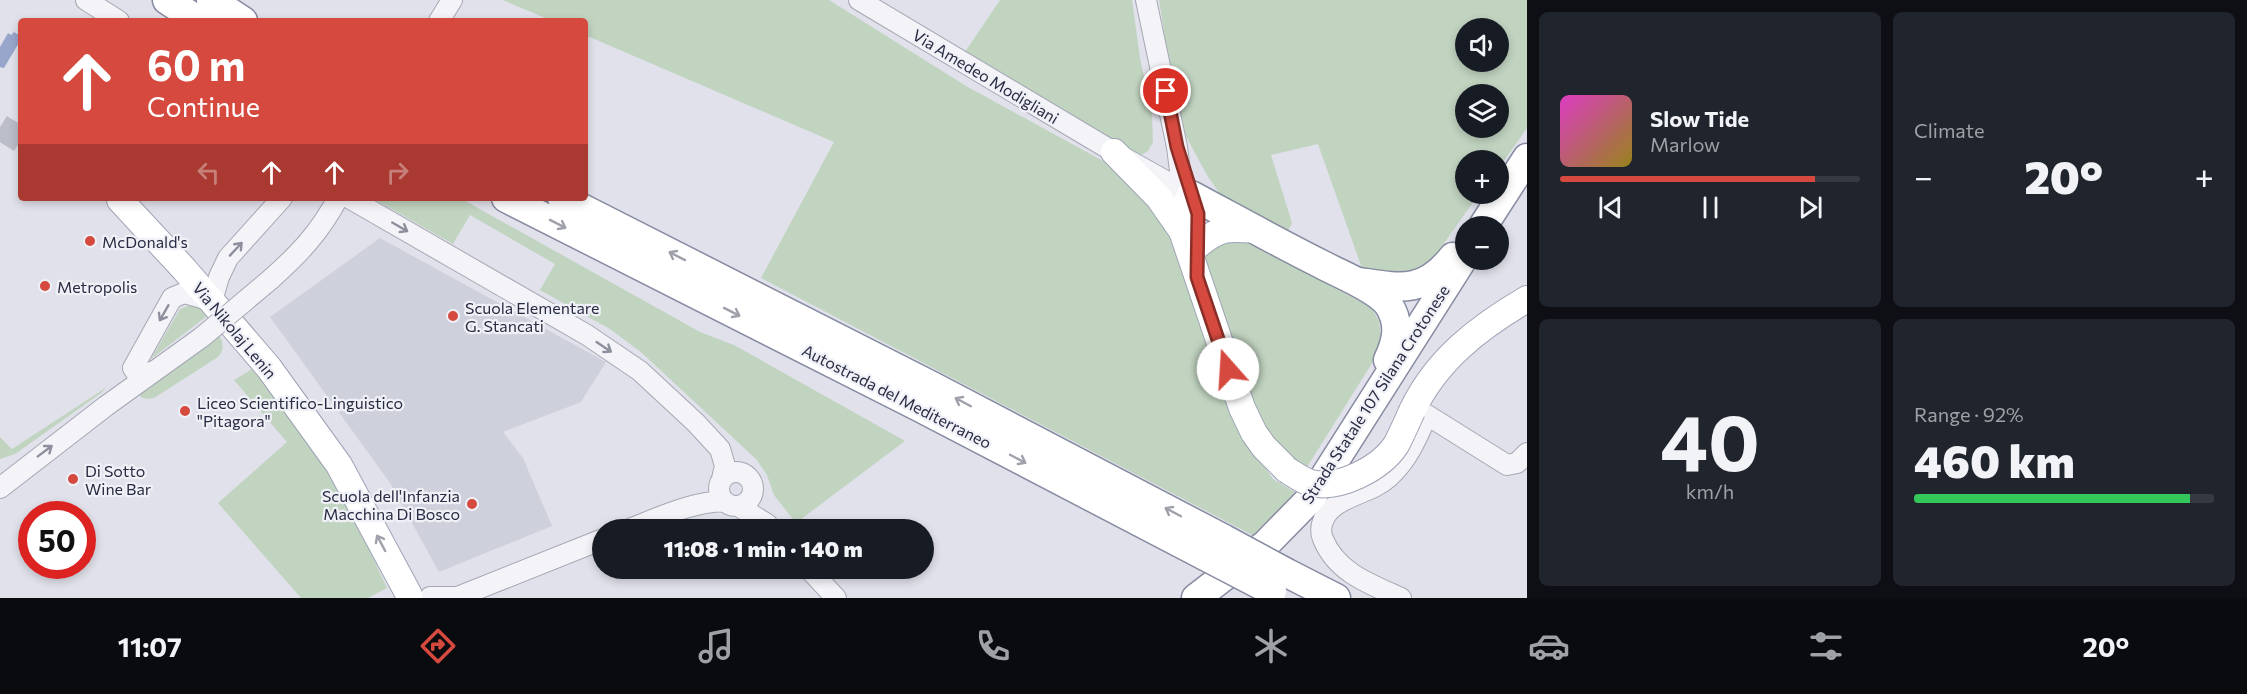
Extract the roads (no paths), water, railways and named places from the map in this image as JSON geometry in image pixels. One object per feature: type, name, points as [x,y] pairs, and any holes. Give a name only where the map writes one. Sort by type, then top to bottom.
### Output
[{"type":"highway","points":[[167,0],[194,18]]},
{"type":"highway","points":[[211,0],[238,18]]},
{"type":"highway","points":[[1484,216],[1522,166]]},
{"type":"highway","points":[[1490,216],[1522,166]]},
{"type":"highway","points":[[1191,195],[1358,282],[1387,303],[1397,326],[1395,345],[1364,414]]},
{"type":"highway","name":"Autostrada del Mediterraneo","points":[[512,201],[919,406],[1215,548]]},
{"type":"highway","name":"Autostrada del Mediterraneo","points":[[568,201],[934,387],[1282,587],[1336,598]]},
{"type":"highway","points":[[1358,282],[1404,288],[1424,282],[1455,254]]},
{"type":"highway","name":"Strada Statale 107 Silana Crotonese","points":[[1196,598],[1266,544],[1311,498],[1456,270]]},
{"type":"main road","points":[[1114,152],[1159,198],[1190,238]]},
{"type":"main road","points":[[1191,195],[1183,208],[1197,277],[1228,369],[1254,433],[1264,447],[1287,470],[1311,483],[1344,481],[1374,467],[1396,444],[1444,362],[1472,336],[1527,299]]},
{"type":"main road","name":"Via Nikolaj Lenin","points":[[121,201],[212,301],[269,368],[431,597]]},
{"type":"main road","points":[[1190,238],[1229,228],[1255,230]]},
{"type":"street","points":[[86,0],[114,18]]},
{"type":"street","name":"Via Amedeo Modigliani","points":[[859,0],[1114,152],[1191,195]]},
{"type":"street","points":[[1146,0],[1177,147],[1191,195]]},
{"type":"street","points":[[1158,177],[1169,163],[1177,147]]},
{"type":"street","points":[[1177,147],[1201,186],[1221,212]]},
{"type":"street","points":[[106,406],[135,363],[172,298],[184,293],[212,301],[219,276],[228,258],[279,201]]},
{"type":"street","points":[[0,488],[106,406],[202,337],[271,279],[323,226],[336,201]]},
{"type":"street","points":[[354,201],[587,335],[632,365],[696,423],[751,481],[753,492],[765,519]]},
{"type":"street","points":[[135,363],[133,369],[137,374],[154,371]]},
{"type":"street","points":[[1401,598],[1354,576],[1339,565],[1328,551],[1321,535],[1322,522],[1329,510],[1347,499],[1372,490],[1389,477],[1412,450],[1420,406],[1507,465],[1517,463],[1527,453]]},
{"type":"street","points":[[720,449],[726,492],[759,519]]},
{"type":"street","points":[[654,519],[674,511],[715,501],[726,492],[732,473],[742,474]]},
{"type":"street","points":[[726,492],[747,501],[753,492]]},
{"type":"street","points":[[431,597],[592,543]]},
{"type":"street","points":[[818,579],[836,598]]},
{"type":"water","points":[[14,32],[18,34],[18,44],[4,68],[0,67],[0,47],[8,33],[11,35]]},
{"type":"tunnel","points":[[0,127],[18,138]]},
{"type":"place","name":"McDonald's","points":[[90,241]]},
{"type":"place","name":"Metropolis","points":[[45,286]]},
{"type":"place","name":"Scuola Elementare G. Stancati","points":[[453,316]]},
{"type":"place","name":"Liceo Scientifico-Linguistico \"Pitagora\"","points":[[185,411]]},
{"type":"place","name":"Di Sotto Wine Bar","points":[[73,479]]},
{"type":"place","name":"Scuola dell'Infanzia Macchina Di Bosco","points":[[472,504]]}]
